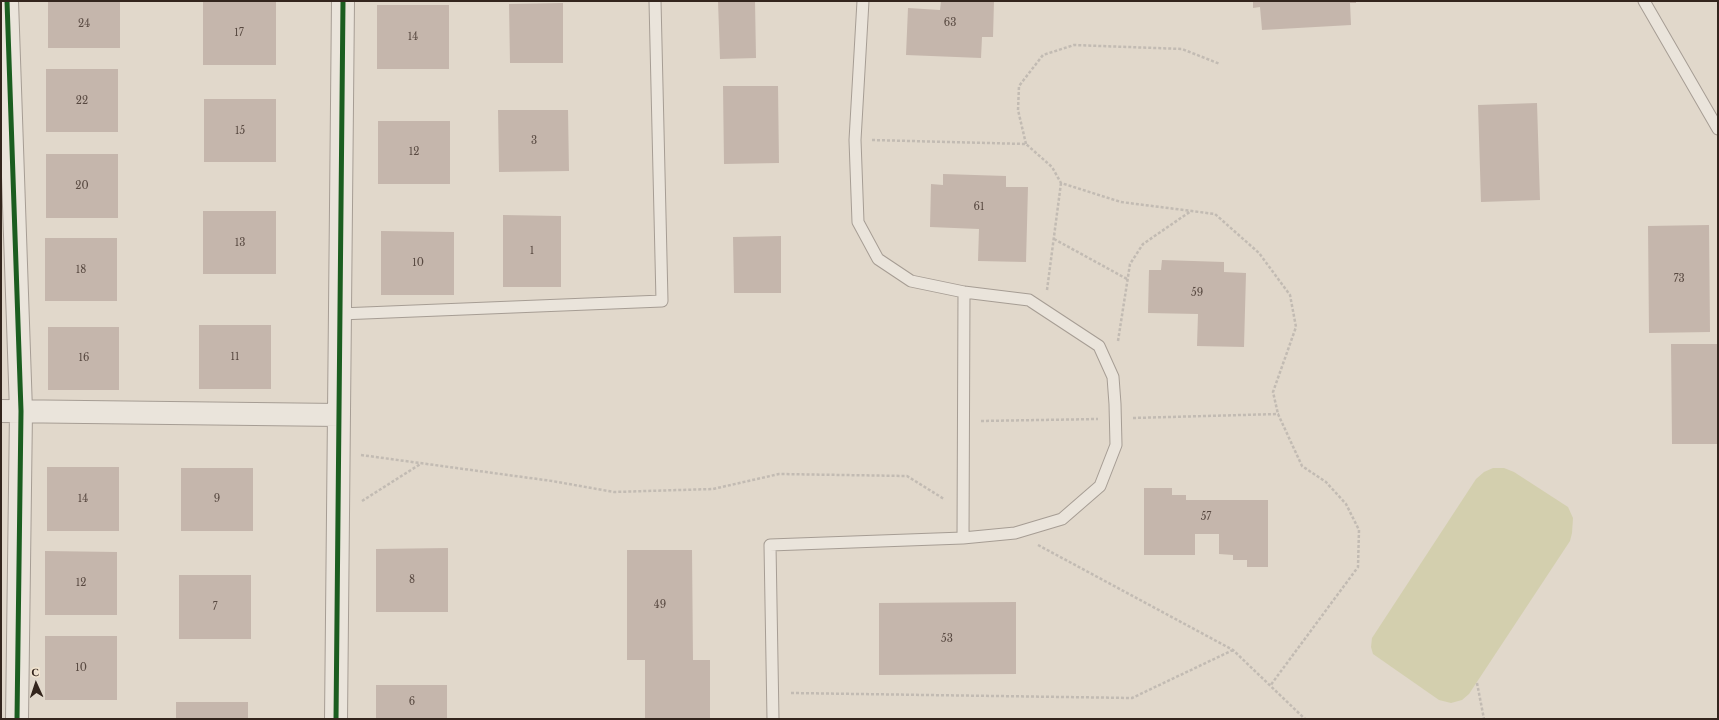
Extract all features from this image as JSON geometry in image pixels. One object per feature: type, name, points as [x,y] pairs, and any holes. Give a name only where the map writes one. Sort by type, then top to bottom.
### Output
[{"type":"street","points":[[7,1],[11,411],[17,719]]},
{"type":"street","points":[[336,719],[343,1]]},
{"type":"street","points":[[11,411],[339,415]]},
{"type":"lane","points":[[340,314],[662,301],[655,1]]},
{"type":"lane","points":[[773,719],[770,545],[963,538],[1015,533],[1062,519],[1100,486],[1116,445],[1113,377],[1099,346],[1029,300],[964,292],[911,281],[878,259],[858,222],[855,140],[863,1]]},
{"type":"lane","points":[[1644,1],[1718,130]]},
{"type":"lane","points":[[963,538],[964,292]]},
{"type":"path","points":[[1044,310],[1061,183],[1052,167],[1026,144],[1018,110],[1019,86],[1043,55],[1074,45],[1182,49],[1220,64]]},
{"type":"path","points":[[855,140],[1026,144]]},
{"type":"path","points":[[1061,183],[1121,202],[1215,214],[1259,253],[1290,295],[1296,327],[1273,392],[1278,414],[1302,466],[1326,482],[1346,504],[1359,530],[1358,567],[1270,686]]},
{"type":"path","points":[[1113,377],[1130,264],[1143,244],[1191,211]]},
{"type":"path","points":[[1054,239],[1127,279]]},
{"type":"path","points":[[963,422],[1278,414]]},
{"type":"path","points":[[339,452],[552,481],[614,492],[714,489],[779,474],[907,476],[963,510]]},
{"type":"path","points":[[338,516],[422,463]]},
{"type":"path","points":[[1015,533],[1233,650],[1306,719]]},
{"type":"path","points":[[772,693],[1132,698],[1233,650]]},
{"type":"path","points":[[1476,683],[1484,719]]},
{"type":"shaded area","points":[[1493,468],[1504,468],[1514,472],[1568,507],[1573,518],[1572,533],[1570,541],[1469,694],[1462,700],[1451,703],[1439,700],[1373,654],[1371,647],[1372,638],[1476,479],[1484,472]]},
{"type":"building","points":[[48,1],[120,1],[120,48],[48,48]]},
{"type":"building","points":[[718,1],[755,1],[756,58],[720,59]]},
{"type":"building","points":[[941,1],[994,1],[993,37],[982,37],[981,58],[906,55],[908,8],[940,10]]},
{"type":"building","points":[[1253,1],[1356,1],[1356,3],[1350,3],[1351,25],[1262,30],[1260,7],[1253,8]]},
{"type":"building","points":[[203,2],[276,2],[276,65],[203,65]]},
{"type":"building","points":[[563,3],[563,63],[510,63],[509,4]]},
{"type":"building","points":[[377,5],[449,5],[449,69],[377,69]]},
{"type":"building","points":[[46,69],[118,69],[118,132],[46,132]]},
{"type":"building","points":[[723,86],[778,86],[779,163],[724,164]]},
{"type":"building","points":[[204,99],[276,99],[276,162],[204,162]]},
{"type":"building","points":[[1537,103],[1540,200],[1481,202],[1478,105]]},
{"type":"building","points":[[498,110],[568,110],[569,171],[499,172]]},
{"type":"building","points":[[378,121],[450,121],[450,184],[378,184]]},
{"type":"building","points":[[46,154],[118,154],[118,218],[46,218]]},
{"type":"building","points":[[943,174],[1006,176],[1006,187],[1028,187],[1026,262],[978,261],[979,229],[930,227],[931,184],[943,185]]},
{"type":"building","points":[[203,211],[276,211],[276,274],[203,274]]},
{"type":"building","points":[[503,215],[561,216],[561,287],[503,287]]},
{"type":"building","points":[[1709,225],[1710,332],[1649,333],[1648,226]]},
{"type":"building","points":[[381,231],[454,232],[454,295],[381,295]]},
{"type":"building","points":[[781,236],[781,293],[734,293],[733,237]]},
{"type":"building","points":[[45,238],[117,238],[117,301],[45,301]]},
{"type":"building","points":[[1162,260],[1224,262],[1224,272],[1246,273],[1244,347],[1197,346],[1198,314],[1148,313],[1149,270],[1161,270]]},
{"type":"building","points":[[199,325],[271,325],[271,389],[199,389]]},
{"type":"building","points":[[48,327],[119,327],[119,390],[48,390]]},
{"type":"building","points":[[1671,344],[1718,344],[1718,444],[1672,444]]},
{"type":"building","points":[[47,467],[119,467],[119,531],[47,531]]},
{"type":"building","points":[[181,468],[253,468],[253,531],[181,531]]},
{"type":"building","points":[[1144,488],[1172,488],[1172,495],[1186,495],[1186,500],[1268,500],[1268,567],[1247,567],[1247,560],[1233,560],[1233,555],[1219,554],[1219,534],[1195,534],[1195,555],[1144,555]]},
{"type":"building","points":[[448,548],[448,612],[376,612],[376,549]]},
{"type":"building","points":[[627,550],[692,550],[693,660],[710,660],[710,719],[645,719],[645,660],[627,660]]},
{"type":"building","points":[[45,551],[117,552],[117,615],[45,615]]},
{"type":"building","points":[[179,575],[251,575],[251,639],[179,639]]},
{"type":"building","points":[[1016,602],[1016,674],[879,675],[879,603]]},
{"type":"building","points":[[45,636],[117,636],[117,700],[45,700]]},
{"type":"building","points":[[376,685],[447,685],[447,719],[376,719]]},
{"type":"building","points":[[176,702],[248,702],[248,719],[176,719]]},
{"type":"cycle path","points":[[7,1],[21,411],[17,719]]},
{"type":"cycle path","points":[[336,719],[343,1]]}]
